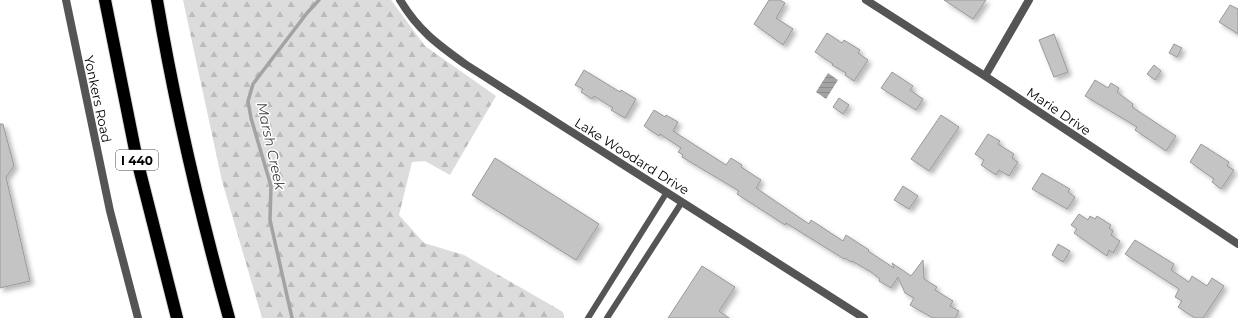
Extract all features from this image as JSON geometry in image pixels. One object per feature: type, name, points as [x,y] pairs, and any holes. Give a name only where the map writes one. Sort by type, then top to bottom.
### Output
[{"type":"highway","name":"I 440","points":[[105,0],[137,160],[176,318]]},
{"type":"highway","points":[[157,0],[186,150],[208,241],[229,318]]},
{"type":"street","name":"Yonkers Road","points":[[66,0],[110,211],[138,318]]},
{"type":"street","name":"Lake Woodard Drive","points":[[400,0],[415,22],[428,37],[442,48],[503,89],[864,318]]},
{"type":"street","name":"Marie Drive","points":[[866,0],[985,76],[1238,244]]},
{"type":"street","points":[[985,76],[1029,0]]},
{"type":"lane","points":[[588,318],[667,192]]},
{"type":"lane","points":[[608,318],[682,202]]},
{"type":"green space","points":[[183,0],[391,0],[425,46],[496,96],[450,175],[425,161],[412,162],[399,215],[424,243],[464,255],[563,312],[564,318],[262,318],[222,181]]},
{"type":"shaded area","points":[[828,73],[838,80],[826,99],[816,92]]},
{"type":"building","points":[[769,0],[780,0],[785,3],[776,18],[793,29],[783,45],[754,24]]},
{"type":"building","points":[[944,0],[986,0],[973,19]]},
{"type":"building","points":[[1230,5],[1238,9],[1238,34],[1219,22]]},
{"type":"building","points":[[827,33],[842,43],[844,40],[860,50],[858,53],[868,60],[854,81],[845,75],[846,73],[832,65],[833,64],[815,52]]},
{"type":"building","points":[[1054,34],[1068,72],[1054,77],[1039,40]]},
{"type":"building","points":[[1174,44],[1182,48],[1177,57],[1169,53]]},
{"type":"building","points":[[1154,65],[1161,71],[1155,80],[1147,74]]},
{"type":"building","points":[[584,70],[620,92],[621,90],[636,99],[625,118],[611,110],[613,108],[594,96],[592,99],[581,92],[583,89],[575,85]]},
{"type":"building","points":[[892,72],[913,86],[910,90],[923,99],[916,110],[881,88]]},
{"type":"building","points":[[1095,80],[1108,88],[1111,83],[1119,88],[1117,92],[1133,104],[1132,107],[1176,136],[1166,151],[1135,130],[1137,127],[1085,96]]},
{"type":"building","points":[[839,98],[849,105],[843,114],[833,107]]},
{"type":"building","points":[[654,110],[665,117],[666,115],[678,122],[673,131],[726,165],[731,158],[742,165],[741,167],[761,180],[756,188],[809,224],[811,220],[843,241],[846,235],[894,268],[892,263],[911,276],[923,260],[924,279],[937,287],[935,290],[953,301],[950,306],[959,311],[955,318],[933,318],[910,305],[914,298],[905,293],[898,277],[891,288],[879,281],[880,279],[871,272],[852,261],[851,262],[845,258],[844,259],[786,223],[785,225],[737,194],[739,191],[682,157],[683,155],[678,152],[681,148],[660,134],[659,136],[644,126]]},
{"type":"building","points":[[941,115],[959,127],[929,171],[911,159]]},
{"type":"building","points":[[0,124],[3,124],[14,166],[6,177],[30,281],[0,288]]},
{"type":"building","points":[[988,134],[1000,141],[998,144],[1014,154],[1012,158],[1018,162],[1009,176],[999,170],[996,175],[981,165],[984,160],[975,154]]},
{"type":"building","points":[[1201,144],[1229,162],[1227,166],[1234,170],[1221,189],[1212,182],[1214,179],[1190,162]]},
{"type":"building","points":[[495,158],[599,224],[576,260],[472,195]]},
{"type":"building","points":[[1042,173],[1070,189],[1068,192],[1075,197],[1067,209],[1032,189]]},
{"type":"building","points":[[903,186],[918,196],[909,209],[894,200]]},
{"type":"building","points":[[1079,214],[1088,220],[1090,216],[1095,219],[1097,216],[1111,225],[1109,228],[1113,231],[1111,235],[1120,241],[1113,253],[1109,250],[1107,256],[1074,233],[1077,229],[1071,225]]},
{"type":"building","points":[[1135,240],[1174,264],[1171,270],[1189,282],[1192,276],[1207,286],[1212,278],[1224,286],[1203,318],[1195,318],[1178,307],[1182,301],[1175,297],[1179,289],[1125,254]]},
{"type":"building","points":[[1058,244],[1070,251],[1063,262],[1052,255]]},
{"type":"building","points":[[702,266],[735,287],[719,311],[729,318],[668,318]]},
{"type":"waterway","name":"Marsh Creek","points":[[292,318],[270,220],[271,186],[251,118],[248,101],[253,84],[307,13],[319,0]]}]
